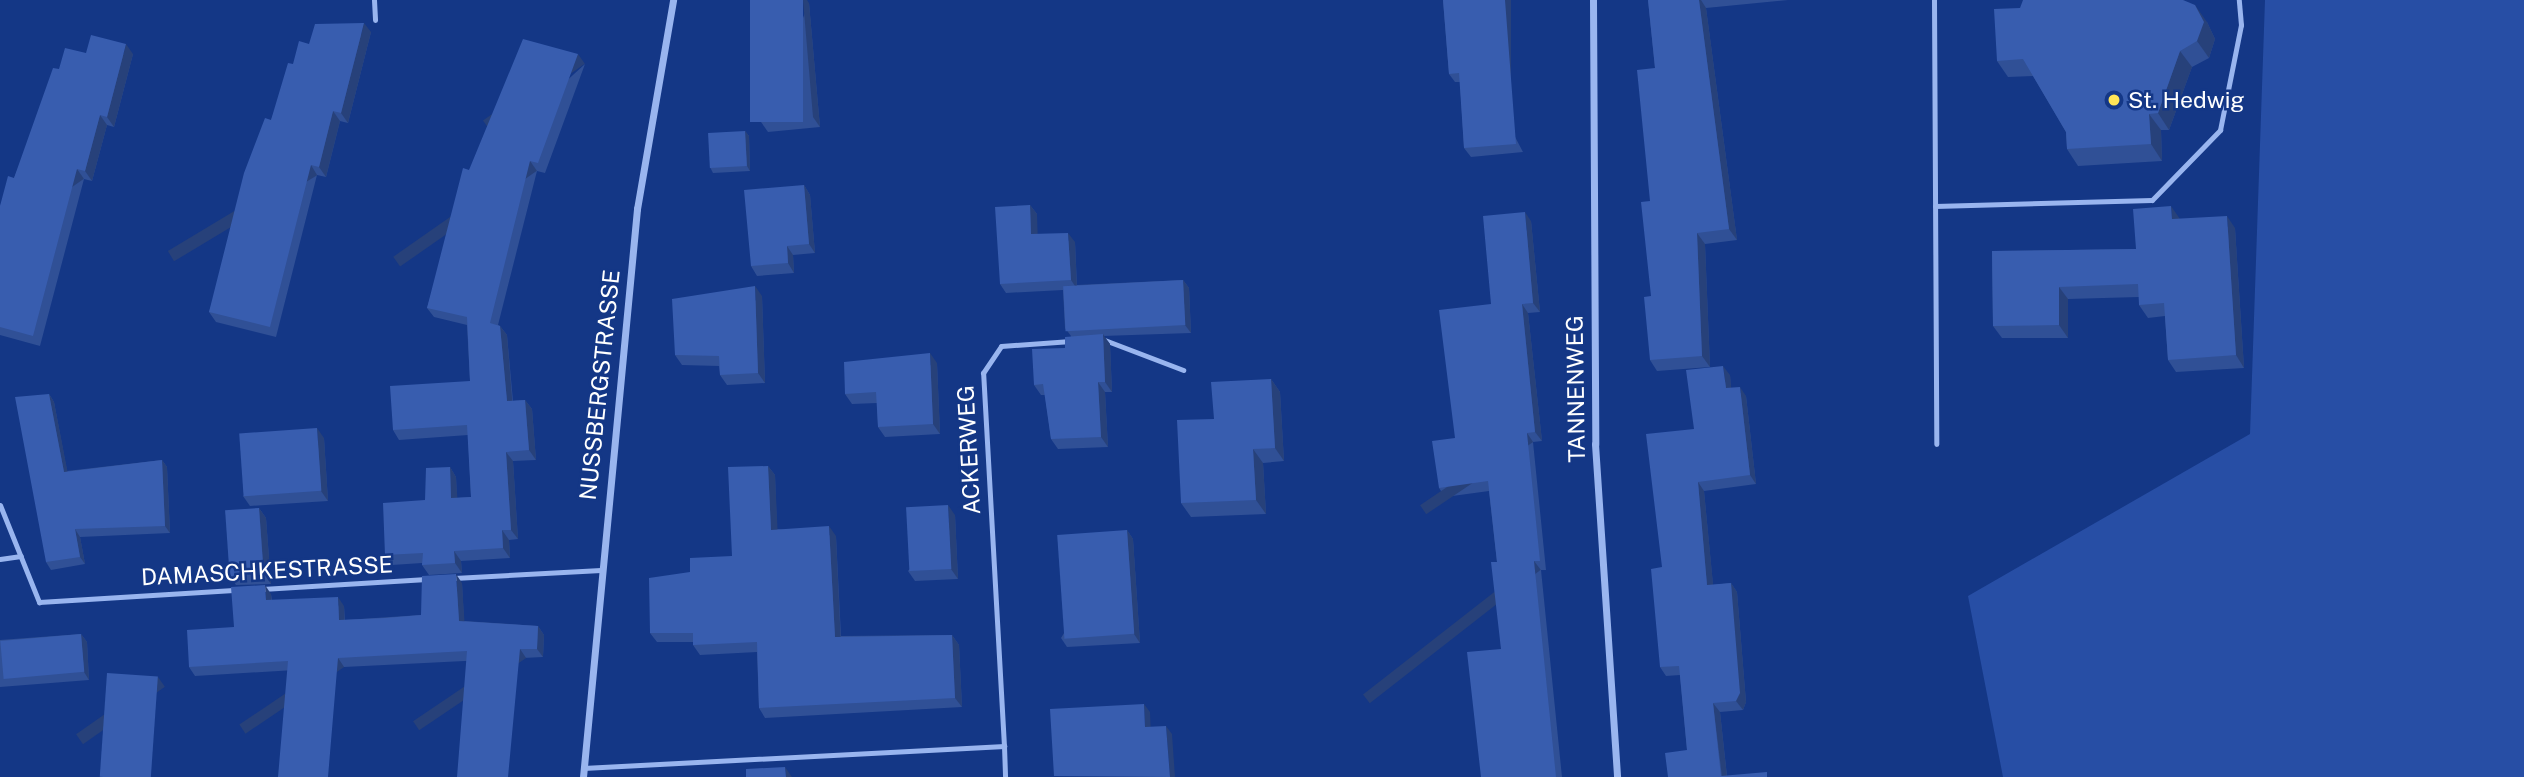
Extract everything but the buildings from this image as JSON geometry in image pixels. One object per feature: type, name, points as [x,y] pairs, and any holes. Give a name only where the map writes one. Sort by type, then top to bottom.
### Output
[{"type":"street","name":"NUSSBERGSTRASSE","points":[[583,777],[637,209],[673,0]]},
{"type":"street","name":"TANNENWEG","points":[[1593,0],[1595,443],[1617,777]]},
{"type":"lane","points":[[374,0],[375,20]]},
{"type":"lane","points":[[1934,0],[1936,444]]},
{"type":"lane","points":[[1936,206],[2152,200],[2220,130],[2241,25],[2239,0]]},
{"type":"lane","name":"ACKERWEG","points":[[1006,777],[982,373],[1002,346],[1113,339],[1183,370]]},
{"type":"lane","name":"DAMASCHKESTRASSE","points":[[0,505],[39,602],[601,570]]},
{"type":"lane","points":[[0,559],[21,556]]},
{"type":"lane","points":[[583,768],[1004,746]]},
{"type":"shaded area","points":[[2265,0],[2524,0],[2524,777],[2003,777],[1968,596],[2250,434]]},
{"type":"place","name":"St. Hedwig","points":[[2114,100]]}]
